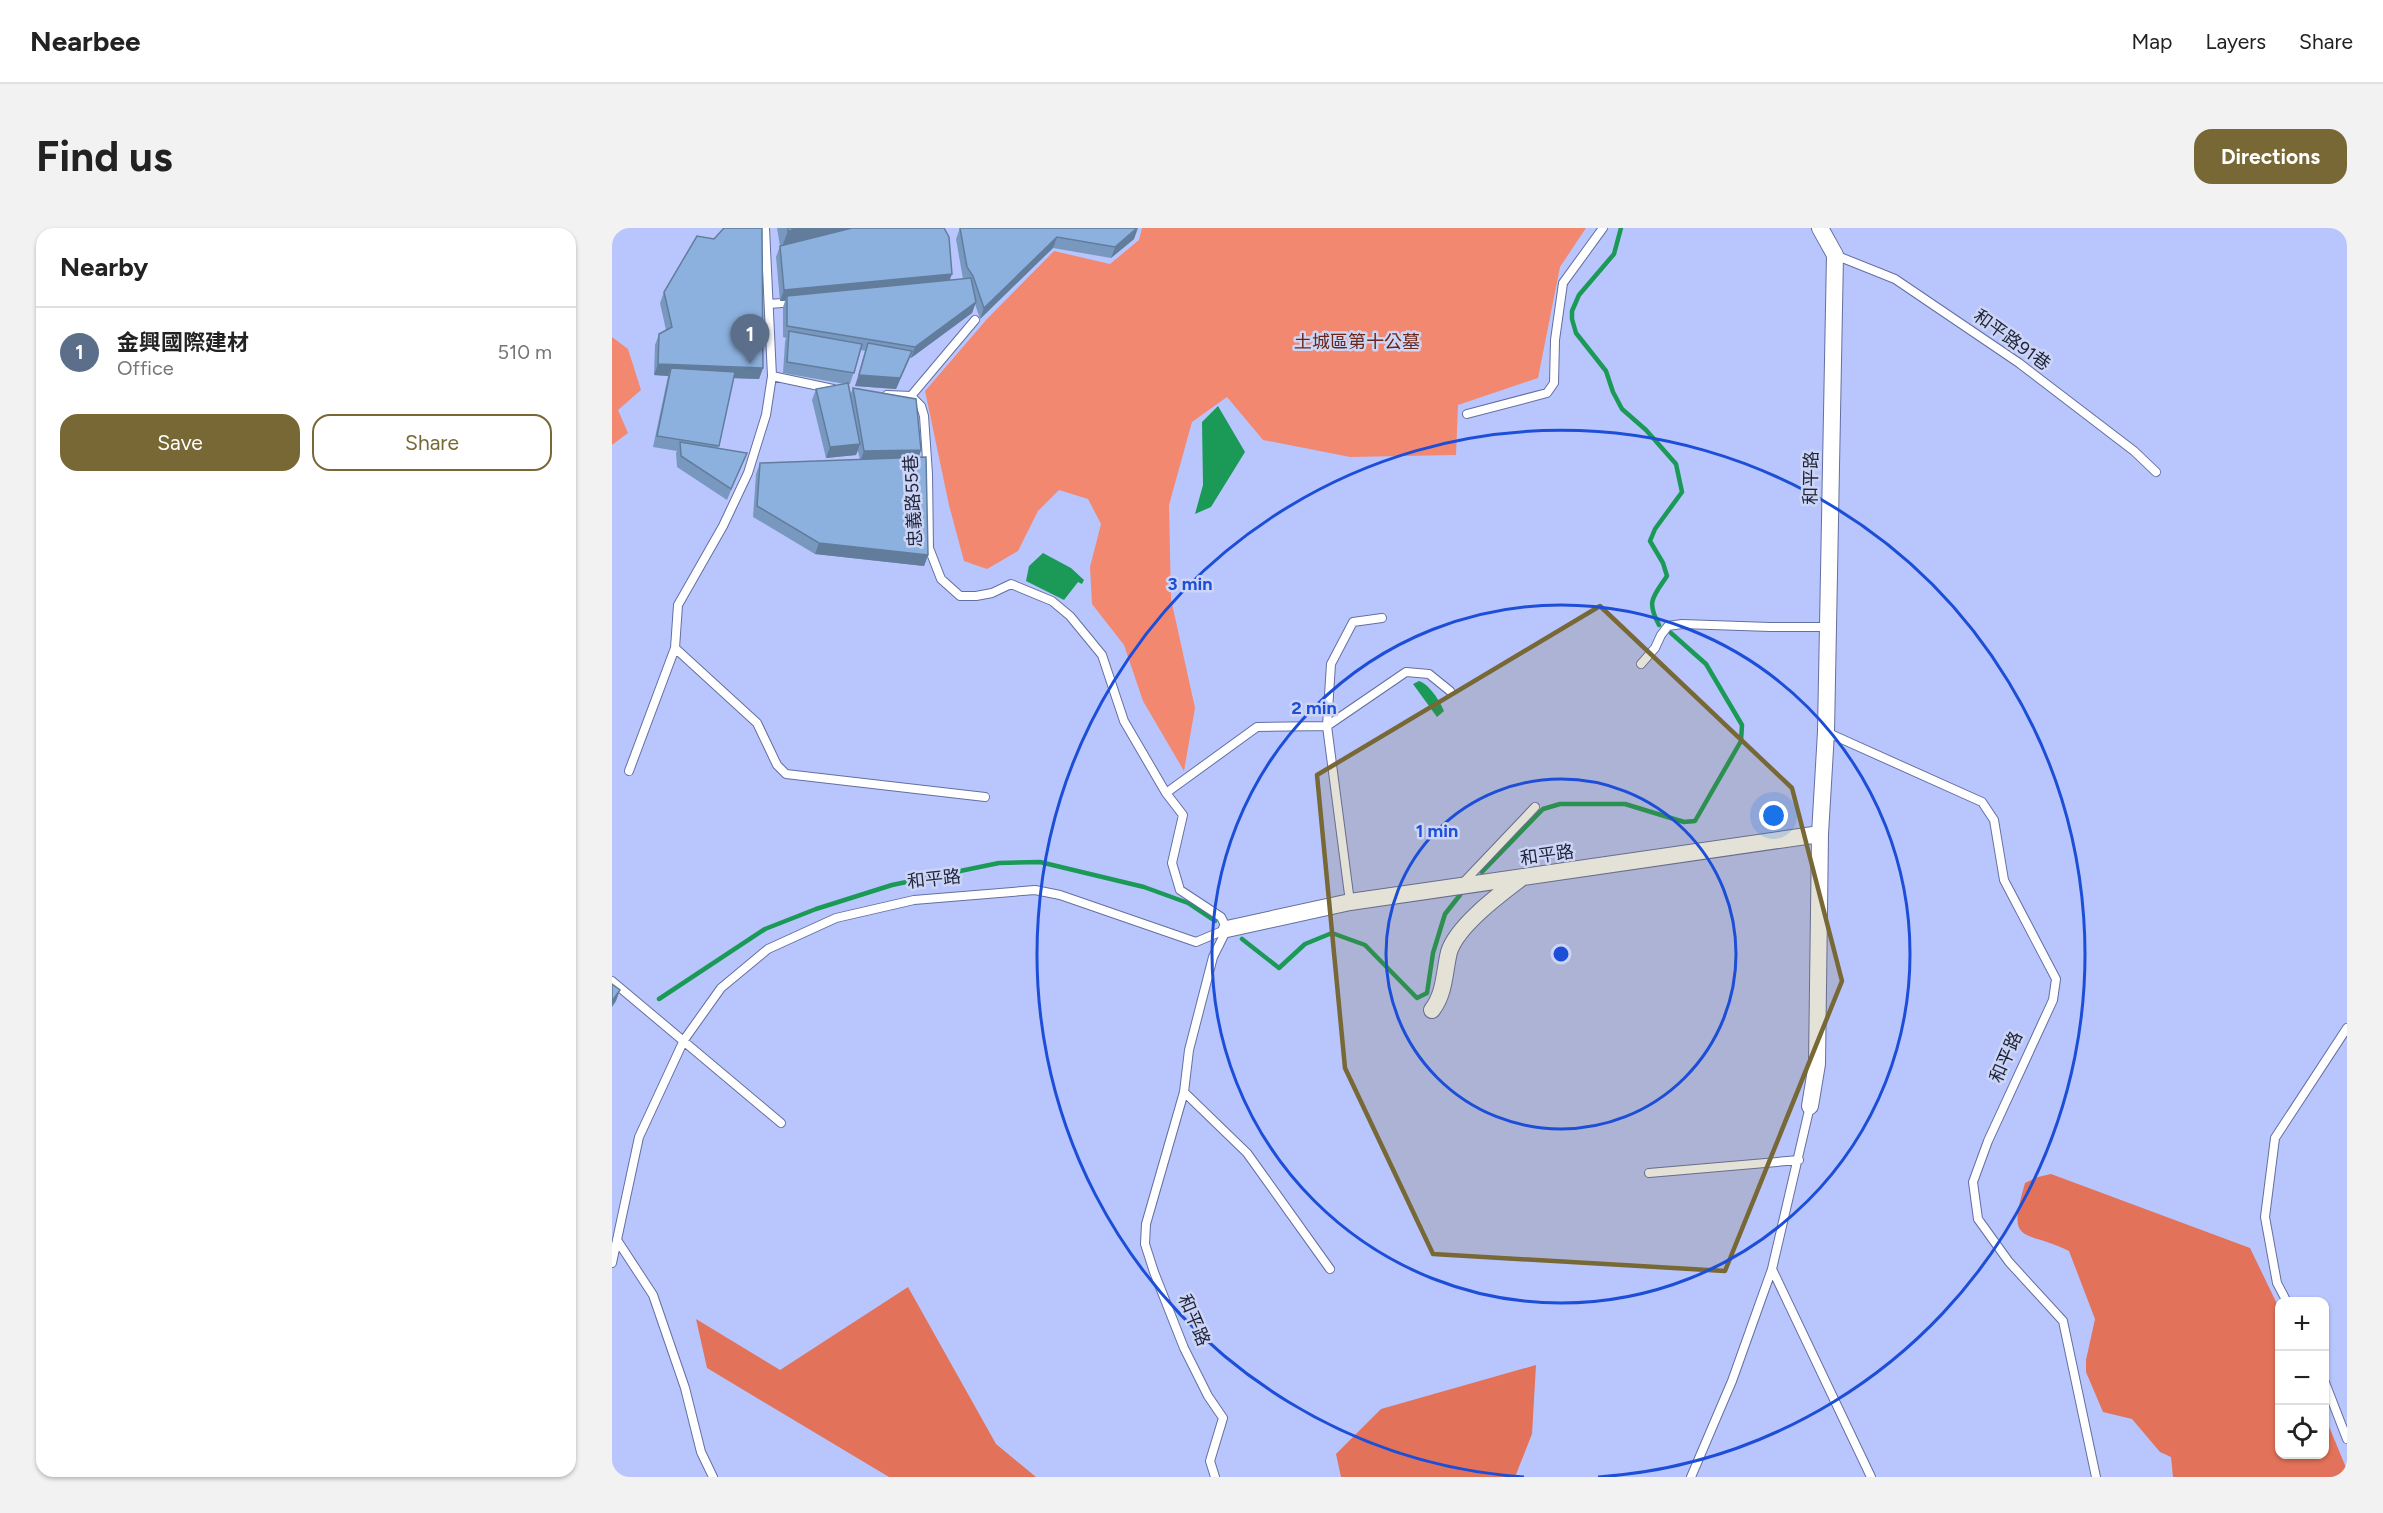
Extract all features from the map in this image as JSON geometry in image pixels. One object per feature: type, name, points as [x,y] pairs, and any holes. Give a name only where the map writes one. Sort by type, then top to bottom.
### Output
[{"type":"street","points":[[1820,228],[1835,255]]},
{"type":"street","name":"和平路","points":[[1810,1106],[1817,1064],[1820,834],[1826,732],[1835,255]]},
{"type":"street","name":"和平路","points":[[1227,929],[1350,902],[1820,834]]},
{"type":"street","points":[[1432,1010],[1440,999],[1450,950],[1462,931],[1485,908],[1521,879]]},
{"type":"lane","points":[[629,771],[675,648],[678,605],[723,526],[748,473],[766,415],[772,376],[765,228]]},
{"type":"lane","points":[[1467,414],[1547,393],[1554,382],[1555,340],[1563,283],[1603,228]]},
{"type":"lane","name":"和平路91巷","points":[[1835,255],[1895,279],[2019,363],[2133,451],[2156,472]]},
{"type":"lane","points":[[769,304],[803,301]]},
{"type":"lane","points":[[879,395],[911,396],[975,320]]},
{"type":"lane","points":[[772,376],[846,391]]},
{"type":"lane","name":"忠義路55巷","points":[[911,396],[921,406],[924,416],[928,474],[929,548],[941,579],[960,596],[992,593],[1011,584],[1019,586],[1052,601],[1070,616],[1102,656],[1124,721],[1166,794]]},
{"type":"lane","points":[[1350,902],[1328,726],[1331,664],[1353,622],[1382,618]]},
{"type":"lane","points":[[1641,664],[1655,648],[1660,635],[1668,626],[1682,624],[1828,627]]},
{"type":"lane","points":[[675,648],[757,723],[777,765],[786,774],[985,797]]},
{"type":"lane","points":[[1227,929],[1221,917],[1180,890],[1172,863],[1183,815],[1166,794],[1257,727],[1328,726],[1406,672],[1430,674],[1450,691]]},
{"type":"lane","name":"和平路","points":[[1826,732],[1982,802],[1994,820],[2004,880],[2056,979],[2053,1000],[1988,1141],[1973,1182],[1978,1219],[2009,1262],[2063,1321],[2096,1477]]},
{"type":"lane","points":[[1460,885],[1535,807]]},
{"type":"lane","name":"和平路","points":[[612,1263],[639,1137],[684,1040],[721,988],[768,949],[836,918],[914,900],[1035,890],[1060,895],[1196,942],[1227,929]]},
{"type":"lane","name":"和平路","points":[[1215,1477],[1210,1461],[1223,1418],[1208,1396],[1184,1348],[1154,1272],[1146,1244],[1146,1224],[1184,1092],[1189,1050],[1213,957],[1227,929]]},
{"type":"lane","points":[[612,981],[781,1123]]},
{"type":"lane","points":[[2284,1297],[2277,1283],[2265,1217],[2275,1138],[2347,1028]]},
{"type":"lane","points":[[1184,1092],[1247,1153],[1330,1269]]},
{"type":"lane","name":"和平路","points":[[1691,1477],[1732,1381],[1772,1269],[1810,1106]]},
{"type":"lane","points":[[1649,1173],[1799,1160]]},
{"type":"lane","points":[[617,1240],[653,1295],[685,1388],[701,1452],[713,1477]]},
{"type":"lane","points":[[1772,1269],[1871,1477]]},
{"type":"lane","points":[[2329,1391],[2347,1439]]},
{"type":"highlighted area","points":[[1600,606],[1792,788],[1842,981],[1725,1271],[1433,1254],[1345,1068],[1317,775]]},
{"type":"green space","name":"土城區第十公墓","points":[[1142,228],[1586,228],[1560,267],[1538,378],[1458,405],[1456,455],[1350,457],[1263,440],[1227,397],[1192,422],[1169,505],[1171,599],[1195,708],[1184,771],[1143,701],[1124,645],[1092,604],[1090,567],[1101,524],[1088,499],[1059,490],[1038,511],[1018,551],[987,569],[964,561],[949,505],[925,391],[987,319],[1054,251],[1110,264],[1139,240]]},
{"type":"green space","points":[[612,337],[628,349],[641,390],[618,410],[628,433],[612,445]]},
{"type":"shaded area","points":[[1218,406],[1245,452],[1211,507],[1195,514],[1203,485],[1202,422]]},
{"type":"shaded area","points":[[1043,553],[1071,568],[1084,580],[1082,584],[1078,582],[1064,600],[1026,581],[1029,566]]},
{"type":"shaded area","points":[[1419,681],[1430,689],[1444,711],[1437,717],[1413,684]]},
{"type":"shaded area","points":[[2051,1174],[2250,1248],[2275,1300],[2275,1459],[2329,1459],[2329,1427],[2347,1470],[2347,1477],[2173,1477],[2171,1457],[2160,1452],[2132,1419],[2103,1412],[2086,1372],[2086,1360],[2095,1319],[2069,1251],[2030,1237],[2019,1227],[2018,1218],[2025,1183]]},
{"type":"shaded area","points":[[908,1287],[996,1444],[1036,1477],[889,1477],[707,1368],[696,1319],[780,1370]]},
{"type":"shaded area","points":[[1536,1365],[1532,1434],[1515,1477],[1341,1477],[1336,1454],[1381,1409]]},
{"type":"building","points":[[724,228],[762,228],[763,368],[658,364],[659,334],[672,327],[664,292],[697,236],[714,239]]},
{"type":"building","points":[[852,228],[944,228],[949,237],[952,274],[784,290],[780,246]]},
{"type":"building","points":[[960,228],[1137,228],[1115,247],[1057,237],[984,308],[973,276],[967,267]]},
{"type":"building","points":[[971,278],[976,302],[915,347],[787,326],[787,296]]},
{"type":"building","points":[[789,331],[862,344],[854,373],[787,362]]},
{"type":"building","points":[[868,343],[912,351],[900,378],[859,375]]},
{"type":"building","points":[[671,368],[735,372],[719,446],[657,436]]},
{"type":"building","points":[[848,383],[860,444],[830,447],[816,389]]},
{"type":"building","points":[[853,388],[916,399],[921,450],[864,451]]},
{"type":"building","points":[[680,442],[747,453],[731,489],[681,456]]},
{"type":"building","points":[[926,457],[928,555],[819,543],[757,506],[760,463]]},
{"type":"building","points":[[612,984],[620,990],[612,1001]]},
{"type":"waterway","points":[[1621,228],[1614,254],[1579,295],[1572,311],[1572,319],[1576,333],[1606,371],[1622,409],[1646,430],[1676,464],[1682,492],[1655,529],[1650,541],[1663,563],[1667,576],[1652,604],[1659,625]]},
{"type":"waterway","points":[[1482,872],[1543,809],[1560,804],[1625,804],[1684,822],[1695,821],[1741,741],[1742,725],[1706,664],[1671,633]]},
{"type":"waterway","points":[[659,999],[765,929],[816,909],[892,885],[999,863],[1040,862],[1144,887],[1188,903],[1215,921]]},
{"type":"waterway","points":[[1242,939],[1279,968],[1305,944],[1332,933],[1365,945],[1417,998],[1427,993],[1433,953],[1445,914],[1460,895]]},
{"type":"place","name":"金興國際建材","points":[[750,364]]}]
